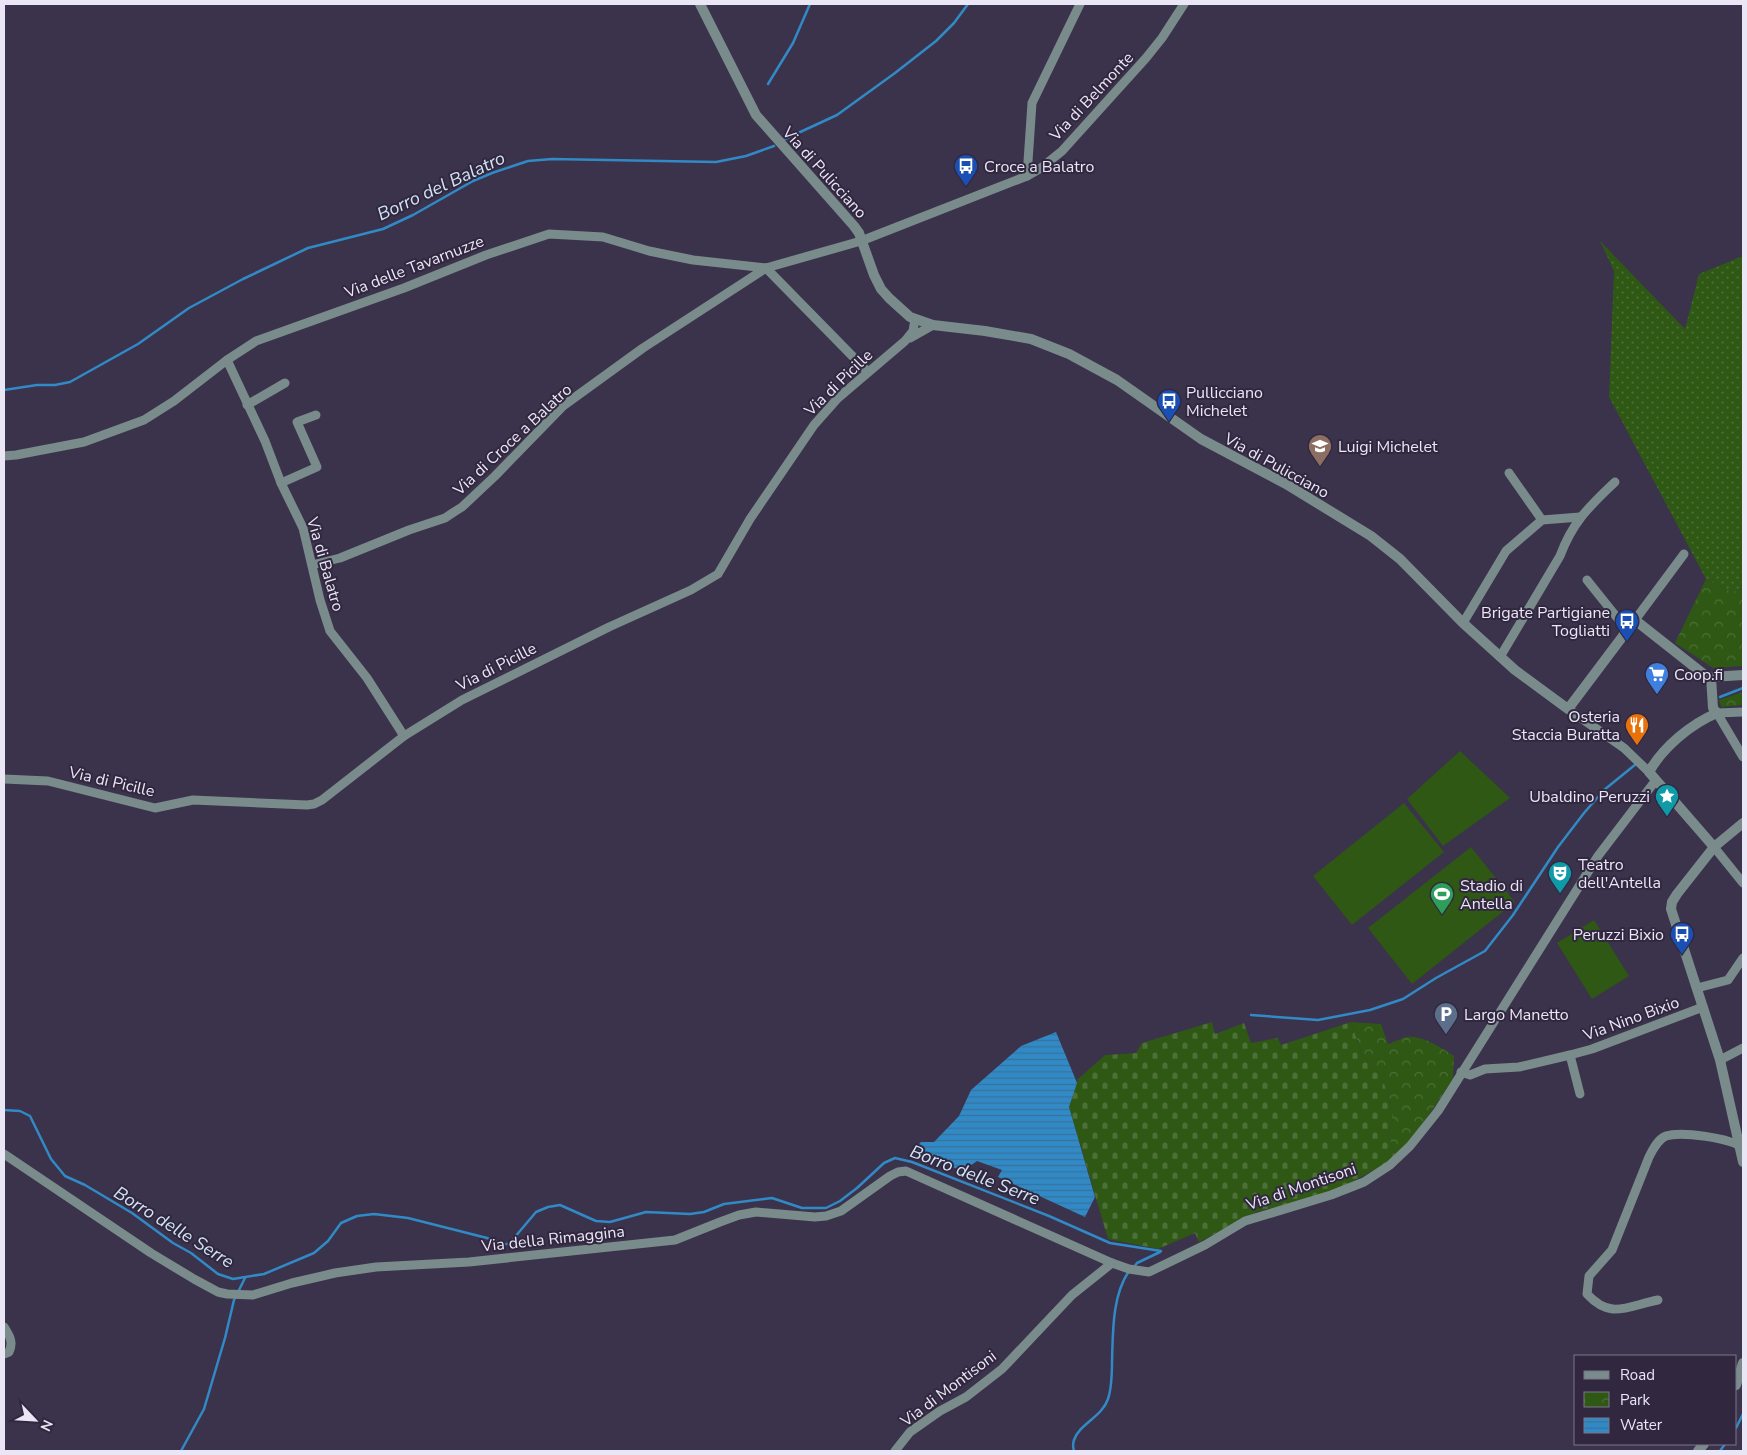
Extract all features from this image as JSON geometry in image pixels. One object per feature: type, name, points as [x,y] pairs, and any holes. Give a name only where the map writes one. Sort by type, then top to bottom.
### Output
[{"type":"street","name":"Via di Pulicciano","points":[[700,4],[756,116],[854,226],[874,275],[889,298],[915,319],[933,325],[1026,337],[1052,346],[1100,370],[1138,394],[1201,439],[1269,474],[1371,536],[1400,559],[1463,623],[1514,670],[1624,748],[1653,776]]},
{"type":"street","points":[[1027,176],[1032,103],[1080,4]]},
{"type":"street","name":"Via di Belmonte","points":[[861,241],[1027,176],[1042,168],[1062,150],[1146,58],[1162,38],[1184,4]]},
{"type":"street","name":"Via delle Tavarnuzze","points":[[4,456],[16,456],[84,442],[144,420],[174,401],[227,360],[256,341],[404,288],[486,255],[549,234],[603,237],[649,251],[675,256],[766,268],[861,241]]},
{"type":"street","points":[[766,268],[868,372]]},
{"type":"street","name":"Via di Croce a Balatro","points":[[312,564],[340,558],[445,518],[462,507],[563,406],[643,348],[766,268]]},
{"type":"street","name":"Via di Picille","points":[[905,341],[913,331],[915,319]]},
{"type":"street","name":"Via di Picille","points":[[4,779],[48,781],[155,808],[193,800],[314,804],[322,800],[404,736],[462,700],[609,627],[692,590],[718,574],[750,519],[814,425],[838,398],[868,372],[905,341],[933,325]]},
{"type":"street","name":"Via di Balatro","points":[[227,360],[303,528],[330,631],[367,678],[404,736]]},
{"type":"street","points":[[247,405],[285,383]]},
{"type":"street","points":[[281,483],[317,467],[296,422],[316,415]]},
{"type":"street","points":[[1510,473],[1542,520]]},
{"type":"street","points":[[1500,657],[1560,556],[1566,540],[1580,517],[1616,482]]},
{"type":"street","points":[[1463,623],[1506,551],[1542,520],[1580,517]]},
{"type":"street","points":[[1568,709],[1684,554]]},
{"type":"street","points":[[1587,580],[1628,630]]},
{"type":"street","points":[[1635,620],[1702,674],[1711,677],[1743,675]]},
{"type":"street","points":[[1711,677],[1713,708],[1743,757]]},
{"type":"street","points":[[1743,712],[1716,713],[1700,720],[1680,736],[1654,763],[1653,776],[1743,883]]},
{"type":"street","name":"Via di Montisoni","points":[[895,1451],[910,1432],[940,1411],[966,1397],[1002,1369],[1072,1295],[1112,1263],[1149,1272],[1205,1245],[1245,1221],[1331,1195],[1364,1182],[1390,1165],[1410,1146],[1438,1111],[1598,856],[1653,776]]},
{"type":"street","points":[[1743,824],[1714,847],[1677,894],[1672,902],[1671,909],[1720,1060],[1743,1162]]},
{"type":"street","points":[[1697,988],[1728,980],[1743,958]]},
{"type":"street","name":"Via Nino Bixio","points":[[1462,1072],[1470,1075],[1485,1069],[1519,1067],[1570,1055],[1592,1049],[1703,1007]]},
{"type":"street","points":[[1720,1060],[1743,1048]]},
{"type":"street","name":"Via Nino Bixio","points":[[1570,1055],[1580,1094]]},
{"type":"street","points":[[1658,1300],[1618,1310],[1607,1309],[1596,1304],[1587,1294],[1589,1276],[1612,1250],[1655,1145],[1665,1136],[1680,1134],[1699,1135],[1741,1147]]},
{"type":"street","name":"Via della Rimaggina","points":[[4,1154],[158,1257],[218,1292],[234,1295],[260,1294],[292,1282],[376,1267],[469,1262],[675,1240],[739,1215],[756,1212],[815,1217],[826,1216],[841,1211],[890,1176],[906,1171],[1112,1263]]},
{"type":"street","points":[[4,1327],[12,1344],[9,1352],[4,1354]]},
{"type":"street","points":[[1737,1382],[1743,1363]]},
{"type":"green space","points":[[1600,241],[1685,329],[1699,274],[1743,256],[1743,589],[1732,592],[1706,579],[1609,397],[1614,271]]},
{"type":"green space","points":[[1706,579],[1732,592],[1743,589],[1743,666],[1713,668],[1675,643]]},
{"type":"green space","points":[[1743,692],[1743,705],[1721,707],[1719,700]]},
{"type":"green space","points":[[1460,751],[1510,798],[1443,846],[1407,799]]},
{"type":"green space","points":[[1404,803],[1444,852],[1352,925],[1313,876]]},
{"type":"green space","name":"Stadio di Antella","points":[[1471,847],[1515,902],[1412,984],[1368,928]]},
{"type":"green space","points":[[1594,920],[1629,976],[1592,999],[1557,943]]},
{"type":"green space","points":[[1212,1022],[1215,1034],[1244,1023],[1251,1043],[1278,1038],[1281,1045],[1351,1022],[1363,1057],[1380,1075],[1387,1092],[1393,1112],[1393,1119],[1388,1134],[1395,1155],[1388,1162],[1326,1194],[1256,1212],[1199,1242],[1195,1233],[1158,1249],[1108,1239],[1069,1107],[1078,1079],[1105,1055],[1136,1053],[1142,1043]]},
{"type":"green space","points":[[1351,1022],[1381,1024],[1388,1044],[1407,1037],[1419,1038],[1444,1049],[1454,1056],[1453,1079],[1411,1139],[1395,1155],[1388,1134],[1393,1119],[1393,1112],[1387,1092],[1380,1075],[1363,1057]]},
{"type":"water","points":[[1056,1032],[1077,1083],[1069,1107],[1095,1197],[1085,1217],[998,1177],[1002,1170],[977,1161],[963,1171],[912,1152],[921,1142],[934,1142],[959,1116],[971,1090],[1021,1046]]},
{"type":"waterway","points":[[768,84],[793,43],[810,4]]},
{"type":"waterway","name":"Borro del Balatro","points":[[783,140],[837,115],[895,73],[936,41],[954,23],[968,4]]},
{"type":"waterway","name":"Borro del Balatro","points":[[4,390],[70,382],[138,344],[189,308],[243,279],[308,248],[383,229],[413,215],[473,181],[528,161],[552,159],[716,162],[746,156],[774,146]]},
{"type":"waterway","points":[[1720,697],[1743,688]]},
{"type":"waterway","points":[[1251,1015],[1318,1020],[1370,1010],[1403,999],[1485,951],[1513,915],[1558,847],[1584,813],[1604,790],[1636,764]]},
{"type":"waterway","name":"Borro delle Serre","points":[[4,1110],[20,1111],[30,1116],[51,1159],[65,1176],[85,1185],[132,1213],[173,1243],[191,1253],[218,1274],[233,1279],[264,1274],[314,1253],[328,1241],[341,1223],[357,1216],[374,1214],[408,1218],[487,1238],[502,1244],[509,1244],[536,1212],[560,1205],[596,1221],[610,1222],[646,1212],[690,1214],[704,1212],[724,1204],[772,1198],[802,1208],[826,1208],[840,1201],[884,1163],[895,1158],[912,1162],[1049,1216],[1110,1243],[1161,1251]]},
{"type":"waterway","points":[[1133,1268],[1137,1263],[1160,1252]]},
{"type":"waterway","points":[[1074,1451],[1073,1443],[1077,1434],[1101,1411],[1108,1399],[1112,1380],[1114,1314],[1119,1292],[1129,1271]]},
{"type":"waterway","points":[[181,1451],[204,1409],[234,1300],[245,1278]]},
{"type":"waterway","points":[[1737,1426],[1743,1414]]},
{"type":"waterway","points":[[1720,1451],[1724,1445]]},
{"type":"place","name":"Croce a Balatro","points":[[966,187]]},
{"type":"place","name":"Pullicciano Michelet","points":[[1169,422]]},
{"type":"place","name":"Luigi Michelet","points":[[1320,467]]},
{"type":"place","name":"Brigate Partigiane Togliatti","points":[[1627,642]]},
{"type":"place","name":"Coop.fi","points":[[1657,695]]},
{"type":"place","name":"Osteria Staccia Buratta","points":[[1637,746]]},
{"type":"place","name":"Ubaldino Peruzzi","points":[[1667,817]]},
{"type":"place","name":"Teatro dell'Antella","points":[[1560,894]]},
{"type":"place","name":"Stadio di Antella","points":[[1442,915]]},
{"type":"place","name":"Peruzzi Bixio","points":[[1682,955]]},
{"type":"place","name":"Largo Manetto","points":[[1446,1035]]}]
